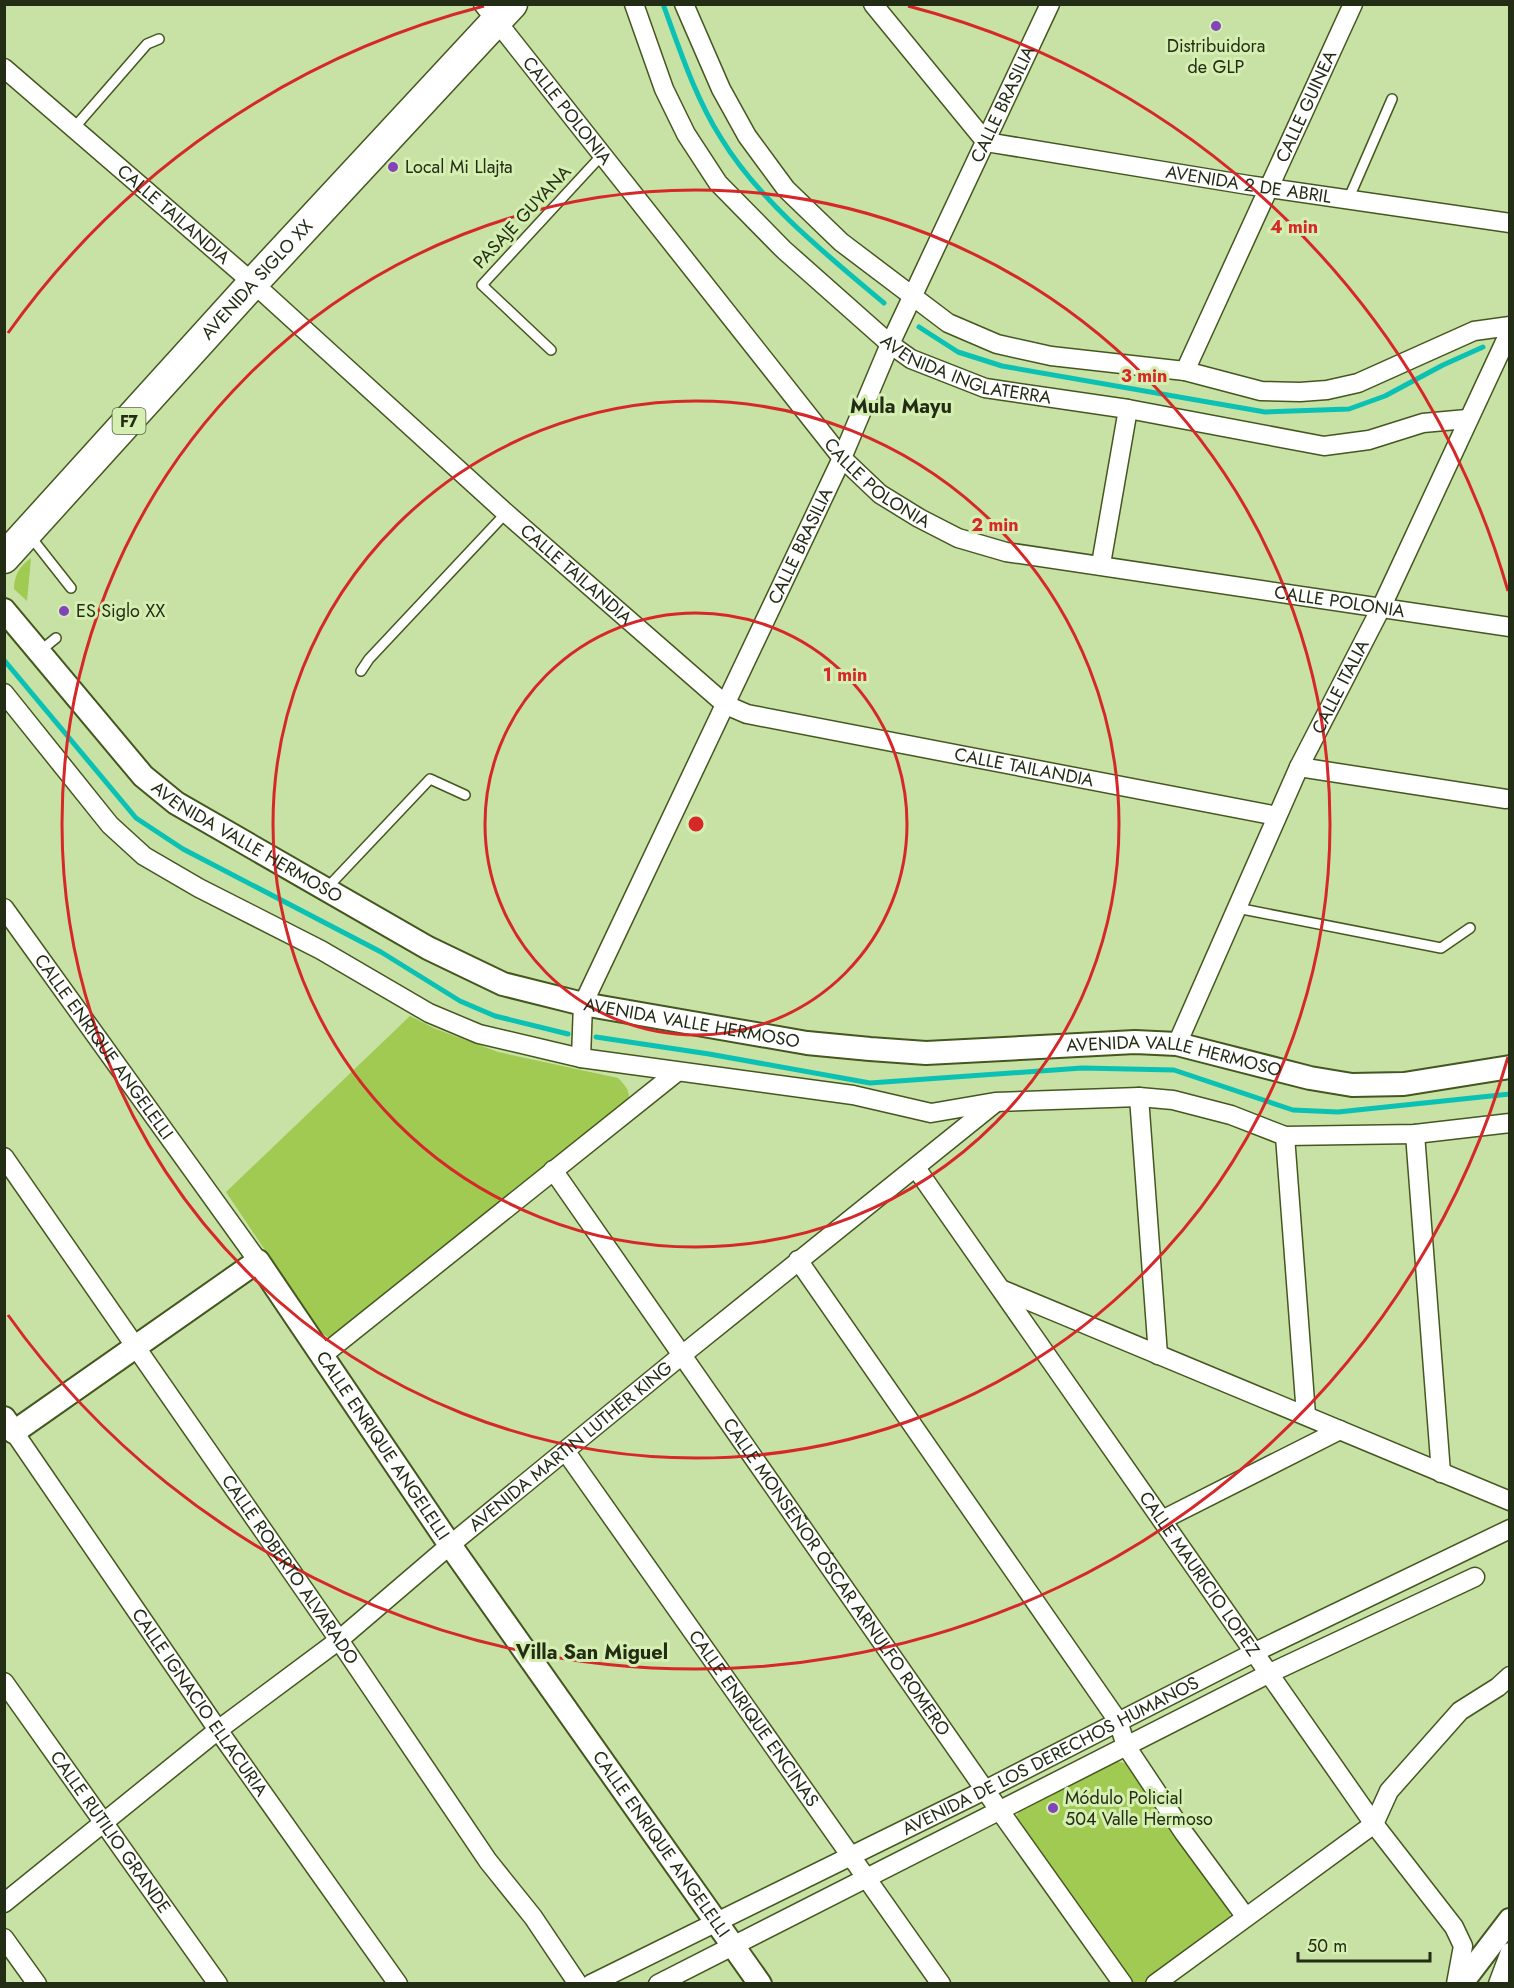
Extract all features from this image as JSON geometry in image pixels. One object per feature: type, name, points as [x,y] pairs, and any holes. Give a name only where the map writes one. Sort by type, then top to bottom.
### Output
[{"type":"highway","name":"AVENIDA SIGLO XX","points":[[4,558],[16,532],[492,8]]},
{"type":"street","name":"AVENIDA INGLATERRA","points":[[634,4],[664,89],[686,134],[718,183],[783,250],[890,344],[911,359],[985,388],[1128,408],[1324,446],[1369,440],[1423,423],[1467,419]]},
{"type":"street","name":"AVENIDA INGLATERRA","points":[[684,4],[721,89],[747,136],[786,189],[841,242],[948,323],[997,344],[1051,357],[1185,371],[1261,391],[1328,390],[1358,383],[1474,331],[1509,328]]},
{"type":"street","points":[[873,4],[986,142]]},
{"type":"street","name":"CALLE BRASILIA","points":[[580,1058],[583,1004],[842,458],[890,344],[1050,4]]},
{"type":"street","name":"CALLE GUINEA","points":[[1185,371],[1353,4]]},
{"type":"street","name":"CALLE POLONIA","points":[[492,8],[602,155],[842,458],[880,494],[958,538],[1006,552],[1101,564],[1509,627]]},
{"type":"street","name":"CALLE TAILANDIA","points":[[4,68],[248,279],[506,513],[726,705],[759,716],[1277,816]]},
{"type":"street","name":"AVENIDA 2 DE ABRIL","points":[[986,142],[1267,188],[1509,223]]},
{"type":"street","name":"CALLE ITALIA","points":[[1177,1044],[1299,767],[1381,608],[1509,328]]},
{"type":"street","points":[[1101,564],[1128,408]]},
{"type":"street","name":"AVENIDA VALLE HERMOSO","points":[[4,610],[48,645],[143,776],[176,803],[428,948],[503,984],[583,1004],[807,1043],[881,1050],[926,1053],[1135,1042],[1177,1044],[1310,1078],[1352,1085],[1404,1084],[1509,1067]]},
{"type":"street","points":[[4,693],[110,825],[144,856],[199,888],[321,950],[429,1013],[479,1034],[580,1058],[853,1095],[931,1113],[995,1102],[1138,1097],[1173,1100],[1231,1115],[1285,1136],[1415,1134],[1509,1123]]},
{"type":"street","points":[[1299,767],[1506,799]]},
{"type":"street","name":"CALLE ENRIQUE ANGELELLI","points":[[4,908],[258,1261],[450,1545],[716,1924],[760,1983]]},
{"type":"street","points":[[323,1354],[676,1072]]},
{"type":"street","points":[[1138,1097],[1158,1355]]},
{"type":"street","name":"AVENIDA MARTIN LUTHER KING","points":[[4,1903],[218,1730],[339,1640],[450,1545],[995,1102]]},
{"type":"street","points":[[1415,1134],[1441,1473]]},
{"type":"street","points":[[1285,1136],[1306,1414]]},
{"type":"street","name":"CALLE ROBERTO ALVARADO","points":[[4,1157],[339,1640],[488,1861],[532,1917],[578,1983]]},
{"type":"street","name":"CALLE MAURICIO LOPEZ","points":[[916,1168],[1374,1824],[1454,1928],[1463,1946],[1456,1983]]},
{"type":"street","name":"CALLE MONSEÑOR ÓSCAR ARNULFO ROMERO","points":[[553,1170],[985,1790],[1123,1983]]},
{"type":"street","points":[[798,1260],[1119,1721],[1126,1746],[1184,1833],[1245,1916]]},
{"type":"street","points":[[9,1425],[136,1346],[258,1261]]},
{"type":"street","points":[[1003,1290],[1306,1414],[1509,1501]]},
{"type":"street","name":"CALLE IGNACIO ELLACURIA","points":[[9,1425],[218,1730],[398,1983]]},
{"type":"street","points":[[1162,1520],[1340,1430]]},
{"type":"street","name":"CALLE ENRIQUE ENCINAS","points":[[566,1452],[941,1983]]},
{"type":"street","name":"AVENIDA DE LOS DERECHOS HUMANOS","points":[[591,1983],[716,1924],[1255,1652],[1509,1529]]},
{"type":"street","name":"AVENIDA DE LOS DERECHOS HUMANOS","points":[[662,1983],[1270,1673],[1475,1576]]},
{"type":"street","points":[[1155,1983],[1374,1824],[1389,1791],[1460,1711],[1498,1687],[1509,1676]]},
{"type":"street","name":"CALLE RUTILIO GRANDE","points":[[4,1682],[218,1983]]},
{"type":"street","points":[[1461,1983],[1509,1920]]},
{"type":"street","points":[[4,1938],[37,1983]]},
{"type":"street","points":[[1498,1983],[1509,1952]]},
{"type":"lane","points":[[74,128],[147,44],[159,39]]},
{"type":"lane","points":[[1348,200],[1392,99]]},
{"type":"lane","name":"PASAJE GUYANA","points":[[551,350],[482,285],[602,155]]},
{"type":"lane","points":[[361,671],[369,659],[506,513]]},
{"type":"lane","points":[[16,532],[71,588]]},
{"type":"lane","points":[[326,889],[430,779],[465,795]]},
{"type":"lane","points":[[1237,908],[1441,948],[1470,928]]},
{"type":"green space","points":[[31,558],[27,601],[14,589],[14,584],[18,571]]},
{"type":"green space","points":[[410,1016],[436,1029],[498,1052],[618,1078],[628,1090],[628,1105],[331,1339],[320,1332],[226,1192]]},
{"type":"green space","points":[[1113,1761],[1125,1763],[1131,1769],[1230,1910],[1230,1918],[1225,1924],[1144,1983],[1134,1983],[1016,1819],[1020,1806]]},
{"type":"waterway","points":[[663,4],[703,106],[737,161],[775,206],[884,303]]},
{"type":"waterway","points":[[919,327],[958,352],[1002,366],[1265,412],[1349,409],[1385,396],[1483,347]]},
{"type":"waterway","points":[[4,660],[136,818],[183,849],[381,952],[460,1001],[495,1016],[568,1034]]},
{"type":"waterway","points":[[596,1037],[709,1054],[870,1083],[1082,1068],[1174,1070],[1293,1110],[1338,1112],[1510,1094]]},
{"type":"place","name":"Distribuidora de GLP","points":[[1216,26]]},
{"type":"place","name":"Local Mi Llajta","points":[[393,167]]},
{"type":"place","name":"ES Siglo XX","points":[[64,611]]},
{"type":"place","name":"Módulo Policial 504 Valle Hermoso","points":[[1053,1808]]},
{"type":"district","name":"Mula Mayu","points":[[901,406]]},
{"type":"district","name":"Villa San Miguel","points":[[592,1652]]}]
